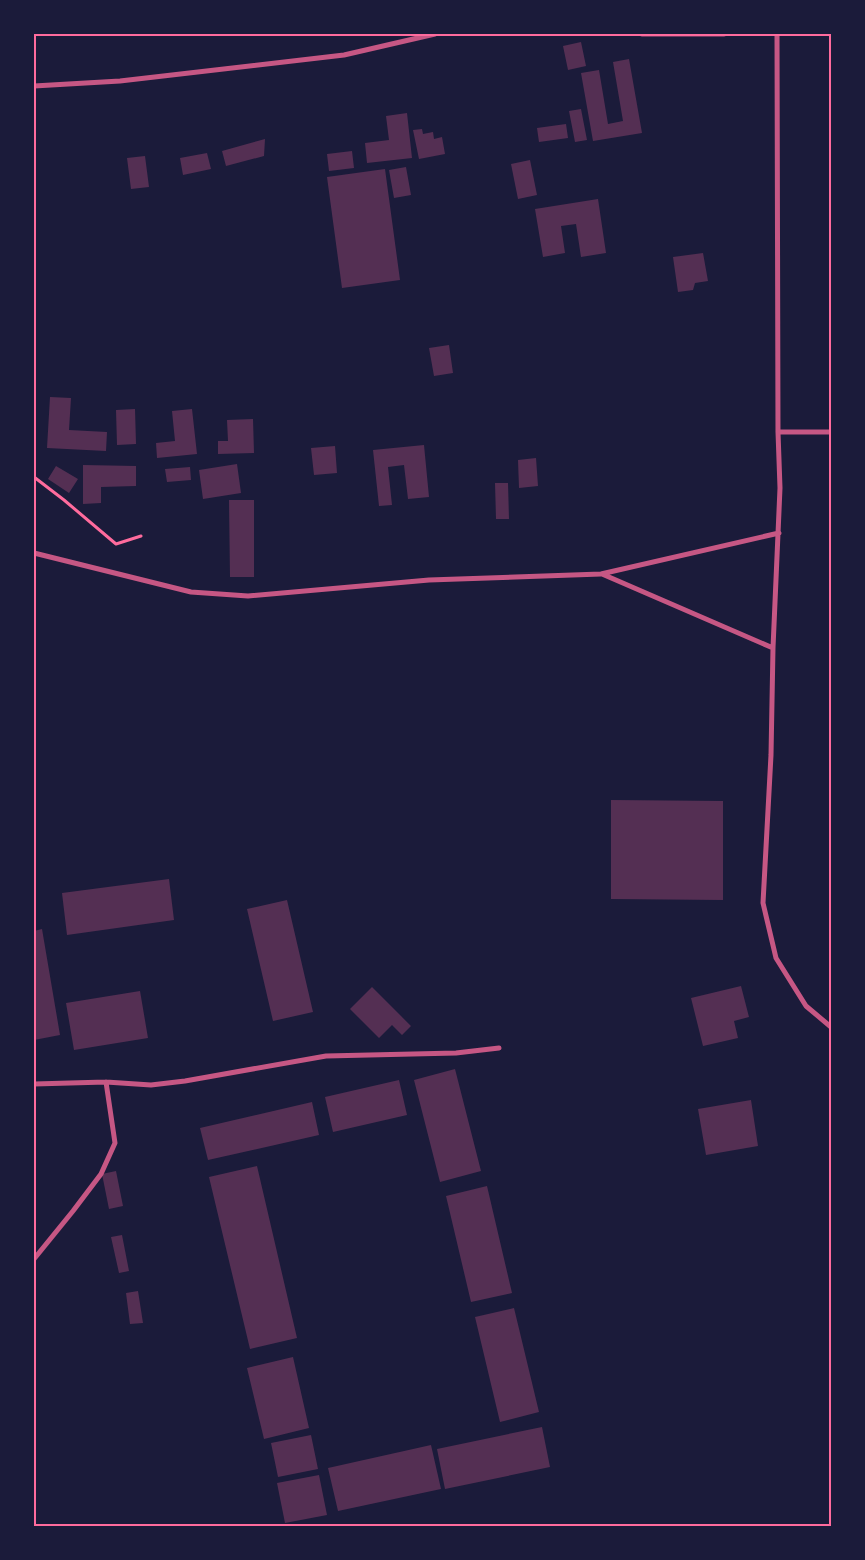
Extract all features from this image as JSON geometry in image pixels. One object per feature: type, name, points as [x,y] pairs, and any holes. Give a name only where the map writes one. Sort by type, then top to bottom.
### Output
[{"type":"street","points":[[34,86],[120,82],[344,54],[436,34]]},
{"type":"street","points":[[642,34],[724,34]]},
{"type":"street","points":[[777,34],[778,432],[780,488],[773,648],[771,755],[763,903],[776,958],[806,1006],[831,1027]]},
{"type":"street","points":[[778,432],[831,432]]},
{"type":"street","points":[[34,553],[191,592],[248,596],[429,580],[601,574],[779,533]]},
{"type":"street","points":[[601,574],[773,648]]},
{"type":"street","points":[[34,1084],[106,1082],[151,1085],[185,1081],[326,1056],[456,1054],[499,1048]]},
{"type":"street","points":[[34,1259],[101,1174],[115,1143],[106,1082]]},
{"type":"street","points":[[34,1247],[41,1250]]},
{"type":"path","points":[[34,477],[116,544],[141,536]]},
{"type":"building","points":[[581,42],[586,66],[568,70],[563,46]]},
{"type":"building","points":[[629,59],[642,133],[593,141],[581,73],[599,70],[608,124],[623,121],[613,62]]},
{"type":"building","points":[[581,109],[587,140],[575,142],[569,111]]},
{"type":"building","points":[[407,113],[412,158],[367,163],[365,143],[389,140],[386,116]]},
{"type":"building","points":[[566,124],[568,138],[539,142],[537,128]]},
{"type":"building","points":[[422,129],[423,134],[433,132],[434,139],[442,137],[445,154],[419,159],[413,130]]},
{"type":"building","points":[[265,139],[264,156],[226,166],[222,151]]},
{"type":"building","points":[[352,151],[354,168],[329,171],[327,154]]},
{"type":"building","points":[[207,153],[211,169],[183,175],[180,158]]},
{"type":"building","points":[[145,156],[149,187],[131,189],[127,158]]},
{"type":"building","points":[[530,160],[537,195],[518,199],[511,164]]},
{"type":"building","points":[[406,167],[411,195],[394,198],[389,170]]},
{"type":"building","points":[[385,169],[400,280],[342,288],[327,177]]},
{"type":"building","points":[[598,199],[606,253],[581,257],[576,224],[561,226],[565,253],[543,257],[535,209]]},
{"type":"building","points":[[703,253],[708,281],[695,283],[693,290],[678,292],[673,257]]},
{"type":"building","points":[[449,345],[453,373],[434,376],[429,348]]},
{"type":"building","points":[[50,397],[71,398],[69,430],[107,432],[106,451],[47,448]]},
{"type":"building","points":[[135,409],[136,444],[117,445],[116,410]]},
{"type":"building","points":[[192,409],[197,454],[157,458],[156,443],[175,441],[172,411]]},
{"type":"building","points":[[253,419],[254,453],[218,454],[218,441],[228,441],[227,420]]},
{"type":"building","points":[[424,445],[429,497],[408,499],[404,465],[388,467],[392,505],[379,506],[373,450]]},
{"type":"building","points":[[335,446],[337,473],[314,475],[311,448]]},
{"type":"building","points":[[536,458],[538,486],[519,488],[518,460]]},
{"type":"building","points":[[237,464],[241,493],[203,499],[199,470]]},
{"type":"building","points":[[83,465],[136,466],[136,486],[101,487],[101,503],[83,504]]},
{"type":"building","points":[[56,466],[78,479],[69,493],[48,479]]},
{"type":"building","points":[[190,467],[191,480],[167,482],[165,469]]},
{"type":"building","points":[[495,483],[508,483],[509,519],[496,519]]},
{"type":"building","points":[[229,500],[254,500],[254,577],[230,577]]},
{"type":"building","points":[[611,800],[723,801],[723,900],[611,899]]},
{"type":"building","points":[[169,879],[174,920],[67,935],[62,893]]},
{"type":"building","points":[[287,900],[313,1012],[273,1021],[247,909]]},
{"type":"building","points":[[42,929],[60,1035],[34,1040],[34,931]]},
{"type":"building","points":[[741,986],[749,1017],[734,1021],[738,1038],[703,1046],[691,998]]},
{"type":"building","points":[[372,987],[411,1026],[402,1035],[392,1025],[379,1038],[350,1009]]},
{"type":"building","points":[[140,991],[148,1038],[74,1050],[66,1003]]},
{"type":"building","points":[[455,1069],[481,1171],[440,1182],[414,1080]]},
{"type":"building","points":[[399,1080],[407,1115],[333,1132],[325,1097]]},
{"type":"building","points":[[751,1100],[758,1146],[706,1155],[698,1109]]},
{"type":"building","points":[[312,1102],[319,1135],[208,1160],[200,1128]]},
{"type":"building","points":[[257,1166],[297,1338],[250,1349],[209,1177]]},
{"type":"building","points":[[116,1171],[123,1206],[109,1209],[102,1174]]},
{"type":"building","points":[[487,1186],[512,1293],[471,1302],[446,1196]]},
{"type":"building","points":[[122,1235],[129,1271],[119,1273],[111,1237]]},
{"type":"building","points":[[138,1291],[143,1323],[130,1324],[126,1293]]},
{"type":"building","points":[[514,1308],[539,1412],[500,1422],[475,1317]]},
{"type":"building","points":[[293,1357],[309,1428],[264,1439],[247,1368]]},
{"type":"building","points":[[542,1427],[550,1467],[445,1489],[437,1449]]},
{"type":"building","points":[[311,1435],[318,1469],[278,1477],[271,1443]]},
{"type":"building","points":[[431,1445],[441,1489],[338,1511],[328,1468]]},
{"type":"building","points":[[319,1475],[327,1515],[285,1523],[277,1483]]}]
